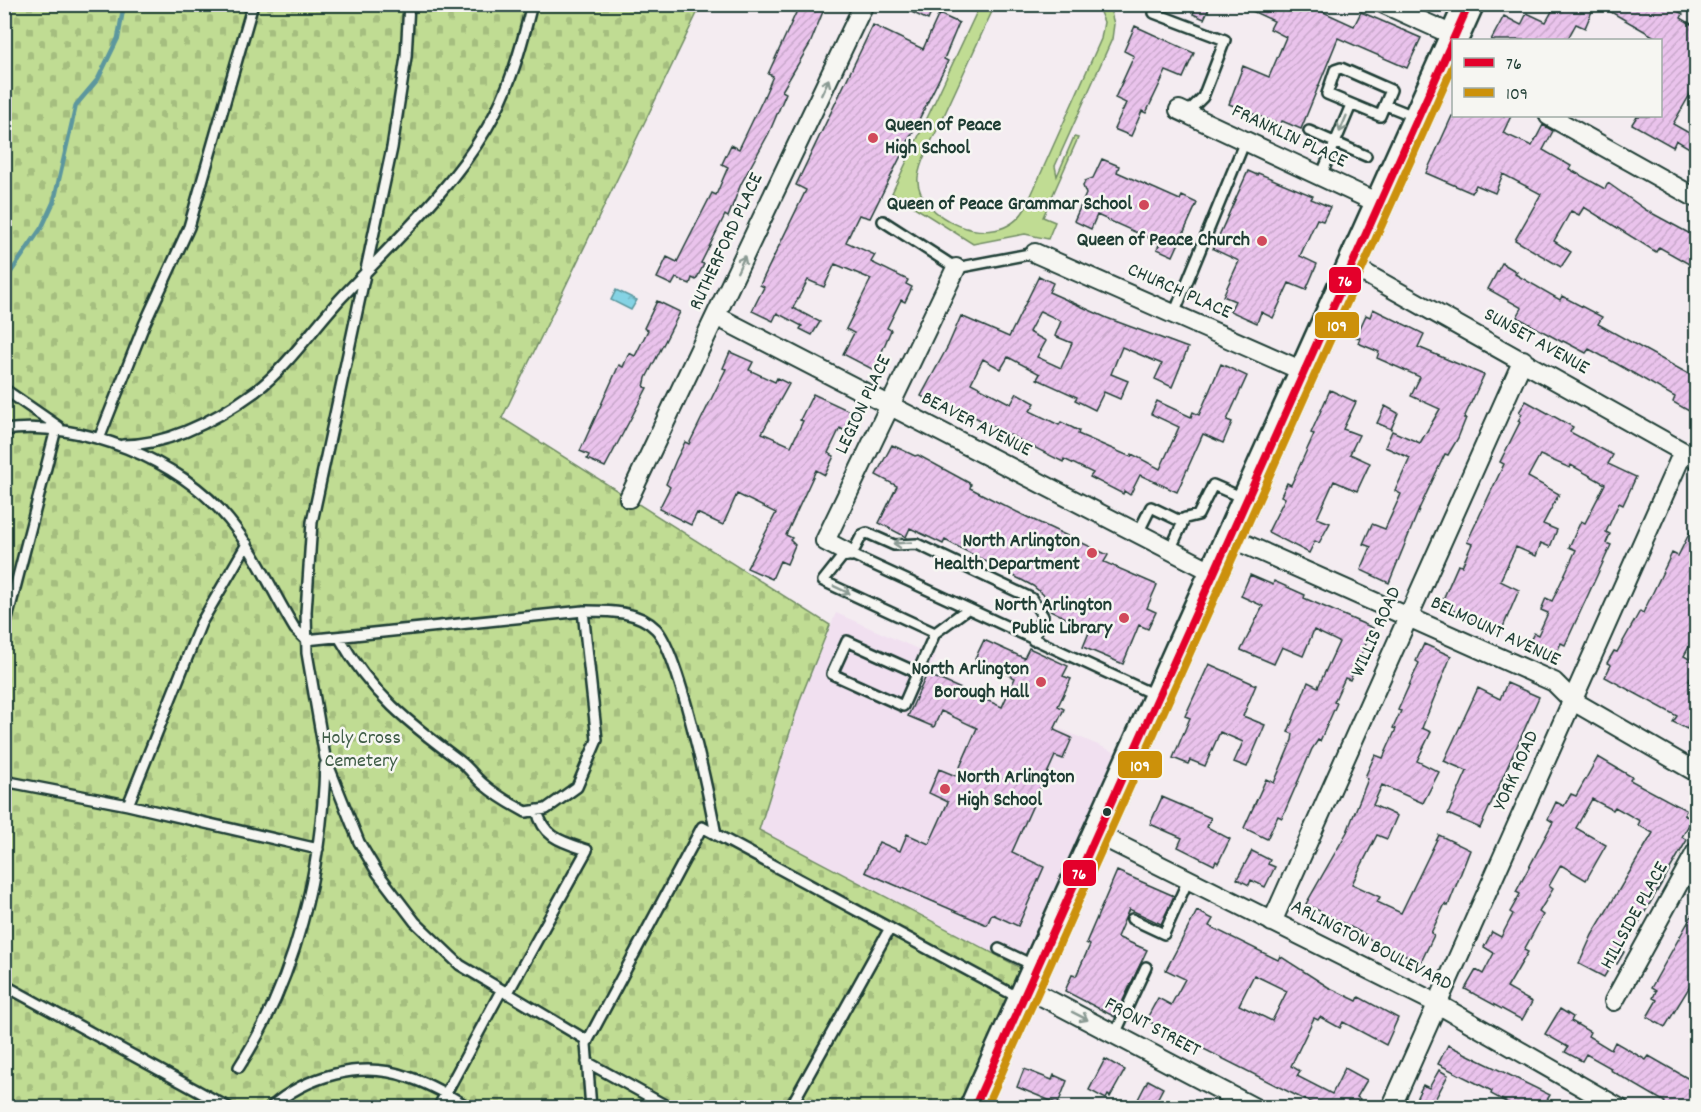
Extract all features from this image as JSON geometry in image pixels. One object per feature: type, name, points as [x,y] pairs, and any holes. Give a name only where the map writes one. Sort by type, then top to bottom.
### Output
[{"type":"main road","points":[[1456,39],[1469,4]]},
{"type":"main road","points":[[974,1107],[1418,118],[1451,52]]},
{"type":"street","name":"RUTHERFORD PLACE","points":[[630,498],[864,4]]},
{"type":"street","points":[[1384,4],[1451,52]]},
{"type":"street","name":"FRANKLIN PLACE","points":[[1183,112],[1380,204]]},
{"type":"street","points":[[1551,117],[1696,198]]},
{"type":"street","name":"CHURCH PLACE","points":[[1035,253],[1305,372]]},
{"type":"street","name":"SUNSET AVENUE","points":[[1352,266],[1690,455]]},
{"type":"street","name":"LEGION PLACE","points":[[848,554],[825,541],[888,405],[956,267]]},
{"type":"street","name":"BEAVER AVENUE","points":[[716,316],[1215,573]]},
{"type":"street","name":"WILLIS ROAD","points":[[1272,922],[1523,360]]},
{"type":"street","name":"YORK ROAD","points":[[1390,1107],[1573,701],[1690,455]]},
{"type":"street","name":"BELMOUNT AVENUE","points":[[1231,538],[1554,682],[1573,701],[1696,771]]},
{"type":"street","name":"ARLINGTON BOULEVARD","points":[[1097,834],[1436,1003],[1619,1107]]},
{"type":"street","name":"HILLSIDE PLACE","points":[[1614,1001],[1696,852]]},
{"type":"street","name":"FRONT STREET","points":[[1029,985],[1115,1034],[1255,1107]]},
{"type":"lane","points":[[99,439],[144,325],[189,227],[254,4]]},
{"type":"lane","points":[[239,1067],[287,971],[310,888],[318,849],[324,801],[325,757],[306,640],[312,522],[402,91],[409,4]]},
{"type":"lane","points":[[118,445],[138,445],[156,441],[220,416],[270,379],[438,193],[477,144],[510,82],[532,4]]},
{"type":"lane","points":[[1154,13],[1225,40],[1203,97],[1183,112]]},
{"type":"lane","points":[[1338,69],[1389,88],[1391,93],[1386,105],[1382,113],[1376,116],[1327,94],[1338,69]]},
{"type":"lane","points":[[1321,177],[1351,105]]},
{"type":"lane","points":[[1386,105],[1418,118]]},
{"type":"lane","points":[[1309,131],[1366,156]]},
{"type":"lane","points":[[1174,314],[1245,141]]},
{"type":"lane","points":[[883,221],[956,267],[1035,253]]},
{"type":"lane","points":[[4,389],[60,430]]},
{"type":"lane","points":[[4,429],[60,430],[118,445],[159,464],[199,491],[228,518],[247,544],[295,629],[306,640]]},
{"type":"lane","points":[[4,631],[60,430]]},
{"type":"lane","points":[[1138,533],[1151,507],[1178,520],[1198,515],[1213,485],[1248,500]]},
{"type":"lane","points":[[1170,550],[1185,518]]},
{"type":"lane","points":[[935,633],[822,581],[848,554],[862,535],[867,533],[894,545],[917,544],[1031,598],[1043,616],[1033,640]]},
{"type":"lane","points":[[128,805],[201,623],[247,544]]},
{"type":"lane","points":[[848,554],[1159,697]]},
{"type":"lane","points":[[918,672],[847,641],[832,674],[903,706],[918,672],[935,633],[966,610]]},
{"type":"lane","points":[[306,640],[583,611],[624,612],[655,628],[673,659],[716,835]]},
{"type":"lane","points":[[339,636],[356,668],[420,732],[513,805],[526,812],[546,809],[577,787],[597,740],[583,611]]},
{"type":"lane","points":[[325,757],[359,842],[397,899],[434,942],[460,965],[588,1041]]},
{"type":"lane","points":[[4,781],[128,805],[318,849]]},
{"type":"lane","points":[[438,1107],[587,850],[564,844],[551,834],[540,824],[537,810]]},
{"type":"lane","points":[[591,1107],[585,1047],[702,827],[890,928],[1029,985]]},
{"type":"lane","points":[[1132,919],[1164,934],[1188,880]]},
{"type":"lane","points":[[790,1107],[890,928]]},
{"type":"lane","points":[[999,949],[1029,985]]},
{"type":"lane","points":[[1115,1034],[1146,967]]},
{"type":"lane","points":[[4,985],[229,1107]]},
{"type":"lane","points":[[587,1062],[670,1107]]},
{"type":"lane","points":[[270,1107],[289,1091],[317,1078],[345,1072],[378,1070],[407,1076],[470,1107]]},
{"type":"shaded area","name":"North Arlington High School","points":[[836,613],[936,657],[928,673],[1131,759],[1034,975],[758,830],[801,697]]},
{"type":"green space","name":"Holy Cross Cemetery","points":[[5,5],[701,5],[502,418],[830,625],[801,697],[759,830],[1034,975],[974,1107],[5,1108]]},
{"type":"green space","points":[[980,5],[995,5],[924,156],[918,177],[920,192],[929,205],[942,217],[959,226],[977,230],[995,230],[1012,223],[1025,209],[1101,39],[1104,22],[1097,5],[1109,5],[1114,24],[1112,39],[1055,166],[1057,176],[1074,137],[1078,138],[1043,217],[1055,222],[1048,239],[1025,234],[973,244],[892,193]]},
{"type":"water","points":[[616,290],[637,300],[631,310],[611,300]]},
{"type":"building","points":[[800,4],[826,4],[810,44],[782,91],[786,93],[769,133],[741,184],[728,217],[725,215],[701,263],[704,264],[696,280],[692,278],[690,284],[676,278],[672,285],[657,278],[667,257],[677,262],[712,193],[716,195],[728,167],[722,164],[731,145],[739,149],[773,76],[768,74]]},
{"type":"building","points":[[895,4],[935,4],[928,20]]},
{"type":"building","points":[[1197,4],[1211,4],[1204,19],[1193,14]]},
{"type":"building","points":[[1237,4],[1306,4],[1354,26],[1361,12],[1421,38],[1407,68],[1338,38],[1301,129],[1282,121],[1280,125],[1229,104],[1243,66],[1269,77],[1286,37],[1270,29],[1274,21]]},
{"type":"building","points":[[1556,4],[1595,4],[1585,28],[1576,24],[1568,39],[1492,39],[1504,16],[1521,25],[1527,13],[1546,22]]},
{"type":"building","points":[[1597,4],[1665,4],[1683,14],[1681,18],[1696,27],[1696,84],[1673,124],[1696,137],[1696,152],[1676,140],[1673,147],[1632,124],[1636,117],[1662,117],[1662,39]]},
{"type":"building","points":[[939,14],[959,23],[944,59],[948,61],[870,218],[859,215],[846,242],[875,255],[871,262],[908,280],[906,284],[912,287],[905,302],[901,300],[887,328],[891,330],[874,370],[843,354],[854,333],[846,329],[871,279],[835,264],[824,287],[808,280],[793,308],[820,322],[812,335],[800,329],[802,326],[777,313],[773,321],[752,311],[764,287],[760,285],[806,190],[796,185],[873,25],[923,49]]},
{"type":"building","points":[[1135,26],[1194,53],[1183,78],[1166,71],[1146,113],[1142,111],[1131,136],[1114,129],[1126,103],[1115,98],[1134,56],[1124,51]]},
{"type":"building","points":[[1452,116],[1511,117],[1503,133],[1532,146],[1543,125],[1553,131],[1543,150],[1571,166],[1569,169],[1605,189],[1608,183],[1646,210],[1696,237],[1696,268],[1659,247],[1656,252],[1584,207],[1579,215],[1571,211],[1554,241],[1571,252],[1561,267],[1515,240],[1541,194],[1503,174],[1495,193],[1476,185],[1472,193],[1426,173]]},
{"type":"building","points":[[1102,159],[1119,166],[1117,172],[1180,200],[1182,196],[1197,203],[1173,256],[1157,249],[1160,243],[1097,215],[1091,229],[1074,221],[1086,194],[1083,186],[1085,181],[1093,178]]},
{"type":"building","name":"Queen of Peace Church","points":[[1248,171],[1313,196],[1311,199],[1330,207],[1323,221],[1317,219],[1300,256],[1317,264],[1306,290],[1289,283],[1273,318],[1261,312],[1257,323],[1230,311],[1235,301],[1223,296],[1239,261],[1213,249]]},
{"type":"building","points":[[1502,263],[1517,272],[1515,274],[1560,300],[1562,296],[1602,317],[1598,324],[1696,378],[1696,415],[1673,402],[1675,397],[1617,364],[1589,349],[1586,353],[1562,342],[1517,317],[1522,308],[1488,289]]},
{"type":"building","points":[[1039,276],[1053,283],[1049,292],[1107,318],[1188,348],[1172,387],[1155,379],[1162,364],[1122,347],[1111,374],[1128,381],[1120,399],[1104,392],[1095,410],[1075,400],[1077,397],[1037,379],[1040,374],[1008,357],[1001,369],[983,359],[971,383],[1011,404],[1017,393],[1035,403],[1030,411],[1059,425],[1061,422],[1079,431],[1078,434],[1131,457],[1132,454],[1160,469],[1179,427],[1151,414],[1157,401],[1191,417],[1193,412],[1199,415],[1221,364],[1247,376],[1227,420],[1232,422],[1223,443],[1203,434],[1177,492],[1140,475],[1130,495],[1124,491],[1123,494],[1090,477],[1093,473],[1064,459],[1063,462],[957,408],[954,413],[921,396],[961,316],[1009,337]],"holes":[[[1040,311],[1061,321],[1055,336],[1072,343],[1061,368],[1037,357],[1046,341],[1029,332]]]},
{"type":"building","points":[[657,301],[680,312],[646,378],[644,387],[647,388],[605,467],[587,459],[589,455],[580,451],[619,365],[623,367],[629,353],[635,356],[648,330],[644,328]]},
{"type":"building","points":[[1373,309],[1424,334],[1418,347],[1484,375],[1464,418],[1466,418],[1458,438],[1448,455],[1445,454],[1420,507],[1389,583],[1361,570],[1371,547],[1363,544],[1372,524],[1385,529],[1401,494],[1395,491],[1410,458],[1385,447],[1392,431],[1420,443],[1440,409],[1411,396],[1420,377],[1377,358],[1379,352],[1358,343],[1360,338],[1356,337],[1366,315],[1370,317]]},
{"type":"building","points":[[730,352],[753,362],[749,370],[775,382],[777,378],[789,384],[762,433],[791,446],[803,421],[800,420],[813,394],[854,413],[845,431],[840,428],[828,453],[834,456],[825,475],[816,470],[786,535],[792,538],[790,540],[795,545],[787,564],[780,561],[772,579],[747,568],[776,513],[737,494],[723,525],[697,513],[691,525],[659,509],[670,487],[666,484],[676,460],[685,442],[689,444],[726,369],[723,368]]},
{"type":"building","points":[[1330,390],[1356,402],[1343,429],[1359,435],[1350,454],[1370,463],[1357,491],[1334,481],[1317,518],[1330,523],[1319,543],[1315,541],[1309,553],[1268,532],[1285,498],[1281,496],[1287,483],[1291,485],[1314,434],[1311,433]]},
{"type":"building","points":[[1526,401],[1573,427],[1570,432],[1613,455],[1608,464],[1636,477],[1623,505],[1619,503],[1606,532],[1610,534],[1606,543],[1611,545],[1565,645],[1561,643],[1553,661],[1526,649],[1534,633],[1538,635],[1548,613],[1541,610],[1546,598],[1552,601],[1576,550],[1569,547],[1581,521],[1585,523],[1605,484],[1571,465],[1570,468],[1540,455],[1528,477],[1559,494],[1543,524],[1557,530],[1550,547],[1541,543],[1536,556],[1516,547],[1500,581],[1519,590],[1500,634],[1441,604],[1458,565],[1462,566],[1472,544],[1467,542],[1504,464],[1500,462],[1520,422],[1518,421],[1522,414],[1519,412]]},
{"type":"building","points":[[1385,406],[1398,413],[1391,429],[1377,423]]},
{"type":"building","points":[[892,445],[915,456],[918,455],[971,484],[970,488],[1108,555],[1104,562],[1157,585],[1147,608],[1156,612],[1148,629],[1139,625],[1123,664],[1083,647],[1090,630],[1046,608],[1043,604],[1046,597],[1033,586],[945,540],[943,544],[910,528],[906,537],[879,523],[897,486],[876,475]]},
{"type":"building","points":[[1696,520],[1696,634],[1684,656],[1696,663],[1689,681],[1696,685],[1696,711],[1687,729],[1673,722],[1677,716],[1605,677],[1611,665],[1607,663],[1614,651],[1617,652],[1640,611],[1643,613],[1672,553],[1678,556]]},
{"type":"building","points":[[1250,575],[1273,585],[1274,581],[1305,595],[1304,598],[1373,628],[1350,680],[1345,678],[1320,741],[1318,740],[1312,749],[1282,818],[1278,816],[1267,839],[1244,828],[1266,779],[1274,783],[1292,740],[1293,734],[1288,732],[1308,682],[1318,687],[1339,642],[1314,630],[1303,656],[1282,647],[1274,664],[1241,650],[1263,606],[1241,596]]},
{"type":"building","points":[[984,640],[1024,658],[1029,648],[1068,666],[1063,676],[1071,679],[1058,706],[1064,709],[1054,730],[1072,738],[1063,759],[1055,756],[1012,852],[1044,867],[1018,926],[992,914],[987,925],[865,872],[879,842],[900,851],[907,834],[929,844],[948,802],[929,793],[939,769],[956,776],[977,728],[941,711],[934,727],[908,716],[927,674],[1002,707],[1015,678],[975,659]]},
{"type":"building","points":[[1424,644],[1451,656],[1422,728],[1431,732],[1417,761],[1439,772],[1423,803],[1382,785],[1373,805],[1397,816],[1387,839],[1377,835],[1352,884],[1380,897],[1377,902],[1401,913],[1439,835],[1470,850],[1448,906],[1445,904],[1431,933],[1434,935],[1421,962],[1367,938],[1368,936],[1306,904],[1347,832],[1368,779],[1365,777],[1375,755],[1383,758],[1396,729],[1393,728],[1401,711],[1398,710],[1419,663],[1416,661]]},
{"type":"building","points":[[1209,664],[1256,685],[1243,716],[1265,725],[1247,767],[1234,762],[1243,742],[1220,732],[1205,766],[1190,760],[1188,764],[1173,758],[1190,718],[1185,716]]},
{"type":"building","points":[[1507,683],[1539,697],[1480,828],[1448,814],[1467,771],[1444,761],[1478,688],[1500,699]]},
{"type":"building","points":[[1598,757],[1632,777],[1630,780],[1686,810],[1684,815],[1692,819],[1682,837],[1687,840],[1622,951],[1624,952],[1617,964],[1613,962],[1604,977],[1579,964],[1592,935],[1653,833],[1638,825],[1640,821],[1615,807],[1613,810],[1592,799],[1576,828],[1606,845],[1586,880],[1561,865],[1549,886],[1553,889],[1539,912],[1543,915],[1524,950],[1528,952],[1507,988],[1532,1002],[1522,1020],[1465,989],[1476,970],[1483,974],[1494,953],[1484,947],[1492,932],[1501,937],[1513,914],[1510,912],[1520,894],[1516,892],[1553,822],[1548,819],[1556,802],[1564,806],[1571,794],[1576,796]]},
{"type":"building","points":[[1162,797],[1211,818],[1207,827],[1230,839],[1218,863],[1216,861],[1214,865],[1178,847],[1182,838],[1150,824]]},
{"type":"building","points":[[1252,851],[1270,860],[1268,864],[1275,867],[1265,887],[1251,880],[1249,885],[1237,879]]},
{"type":"building","points":[[1117,871],[1174,896],[1161,924],[1129,909],[1117,937],[1147,950],[1115,1017],[1065,991],[1072,975],[1076,976],[1090,945],[1086,943]]},
{"type":"building","points":[[1696,908],[1696,983],[1693,981],[1665,1027],[1647,1017],[1657,1000],[1653,998],[1656,991],[1651,988]]},
{"type":"building","points":[[1197,911],[1213,919],[1209,926],[1278,960],[1280,956],[1328,987],[1357,1001],[1359,997],[1398,1018],[1386,1045],[1343,1022],[1340,1028],[1320,1017],[1318,1020],[1314,1018],[1291,1066],[1300,1071],[1297,1076],[1332,1094],[1345,1068],[1367,1080],[1357,1097],[1360,1099],[1356,1106],[1359,1107],[1319,1107],[1146,1020],[1158,998],[1171,1005],[1185,979],[1166,970]],"holes":[[[1254,975],[1287,991],[1272,1021],[1239,1005]]]},
{"type":"building","points":[[1560,1009],[1573,1017],[1571,1021],[1590,1032],[1588,1036],[1611,1050],[1615,1042],[1646,1060],[1649,1056],[1696,1083],[1696,1107],[1662,1107],[1665,1102],[1610,1070],[1611,1068],[1586,1054],[1582,1061],[1565,1052],[1568,1047],[1545,1034]]},
{"type":"building","points":[[1448,1045],[1550,1095],[1543,1107],[1515,1107],[1491,1094],[1492,1091],[1438,1064]]},
{"type":"building","points":[[1105,1059],[1125,1070],[1110,1097],[1108,1095],[1106,1099],[1089,1090]]},
{"type":"building","points":[[1024,1069],[1052,1080],[1054,1075],[1067,1081],[1058,1104],[1017,1087]]},
{"type":"building","points":[[1439,1070],[1448,1075],[1431,1107],[1417,1107],[1420,1101],[1416,1099],[1423,1085],[1429,1088]]},
{"type":"building","points":[[1148,1080],[1163,1088],[1153,1107],[1134,1107]]},
{"type":"waterway","points":[[4,282],[42,227],[54,201],[76,105],[98,79],[118,38],[124,4]]},
{"type":"transit line","name":"76","points":[[1453,39],[1469,4]]},
{"type":"transit line","name":"76","points":[[974,1108],[1452,42]]},
{"type":"transit line","name":"109","points":[[986,1108],[1452,68]]},
{"type":"place","name":"Queen of Peace High School","points":[[873,138]]},
{"type":"place","name":"Queen of Peace Grammar School","points":[[1144,205]]},
{"type":"place","name":"Queen of Peace Church","points":[[1262,241]]},
{"type":"place","name":"North Arlington Health Department","points":[[1092,553]]},
{"type":"place","name":"North Arlington Public Library","points":[[1124,618]]},
{"type":"place","name":"North Arlington Borough Hall","points":[[1041,682]]},
{"type":"place","name":"North Arlington High School","points":[[945,789]]}]
